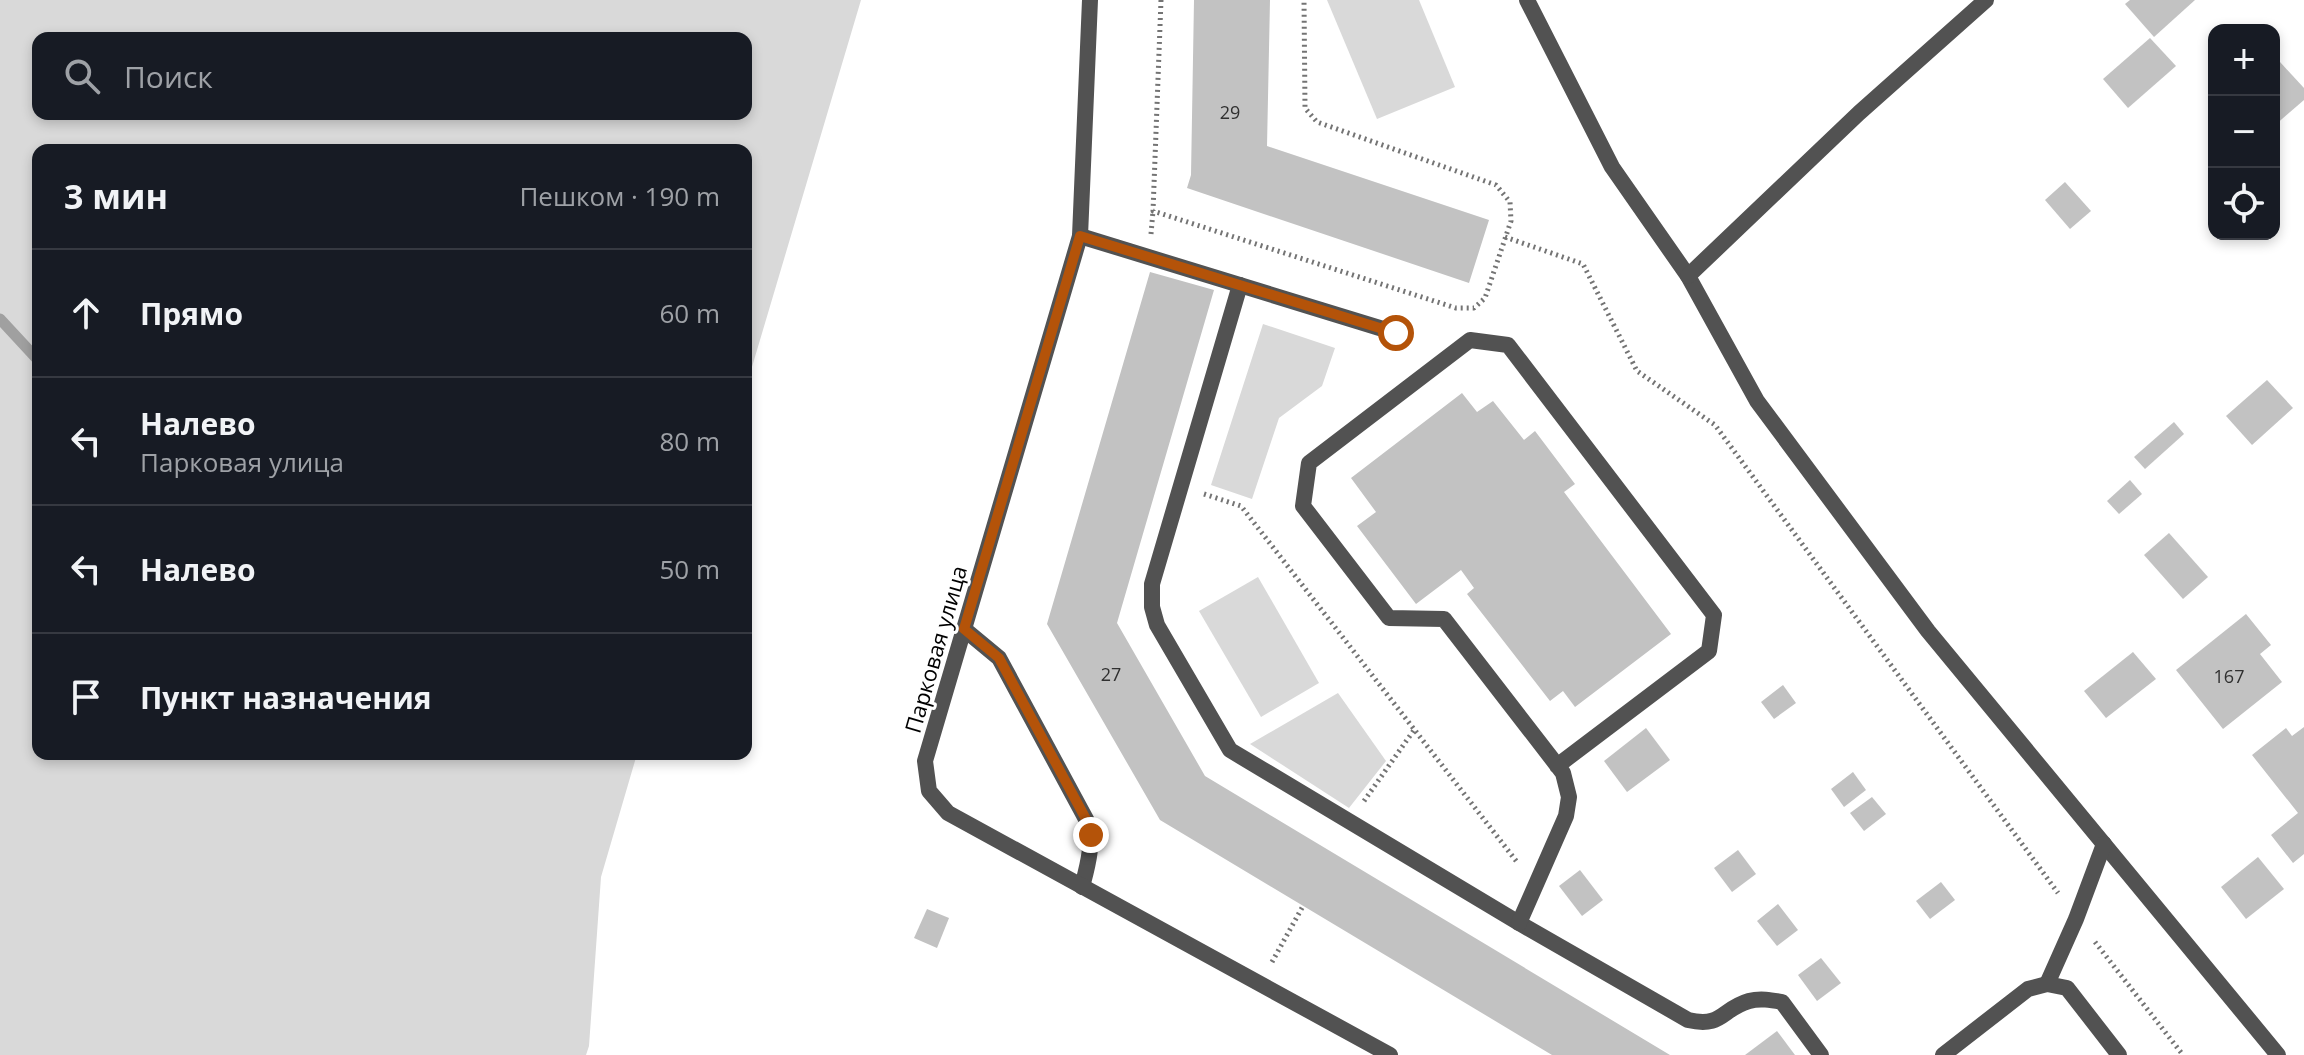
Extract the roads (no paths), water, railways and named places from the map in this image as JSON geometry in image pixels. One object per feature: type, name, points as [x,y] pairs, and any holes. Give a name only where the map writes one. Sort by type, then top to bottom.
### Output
[{"type":"street","name":"Парковая улица","points":[[1090,0],[1080,236],[925,761],[929,791],[948,813],[1386,1054]]},
{"type":"street","points":[[1527,0],[1612,167],[1688,276],[1757,401],[1928,631],[2278,1055]]},
{"type":"street","points":[[1688,276],[1859,113],[1986,0]]},
{"type":"street","points":[[1080,236],[1396,333]]},
{"type":"street","points":[[1240,285],[1152,584],[1152,607],[1157,625],[1230,750],[1688,1020],[1704,1024],[1717,1020],[1747,1001],[1766,999],[1782,1002],[1821,1055]]},
{"type":"street","points":[[1519,923],[1566,816],[1569,797],[1563,773],[1557,766],[1444,619],[1389,618],[1303,506],[1309,463],[1470,340],[1508,345],[1714,615],[1709,651],[1557,766]]},
{"type":"street","points":[[964,629],[999,658],[1087,821],[1091,849],[1082,887]]},
{"type":"street","points":[[2047,984],[2104,844]]},
{"type":"street","points":[[1943,1055],[2028,989],[2047,984],[2067,988],[2119,1055]]},
{"type":"waterway","points":[[0,319],[32,354]]}]
